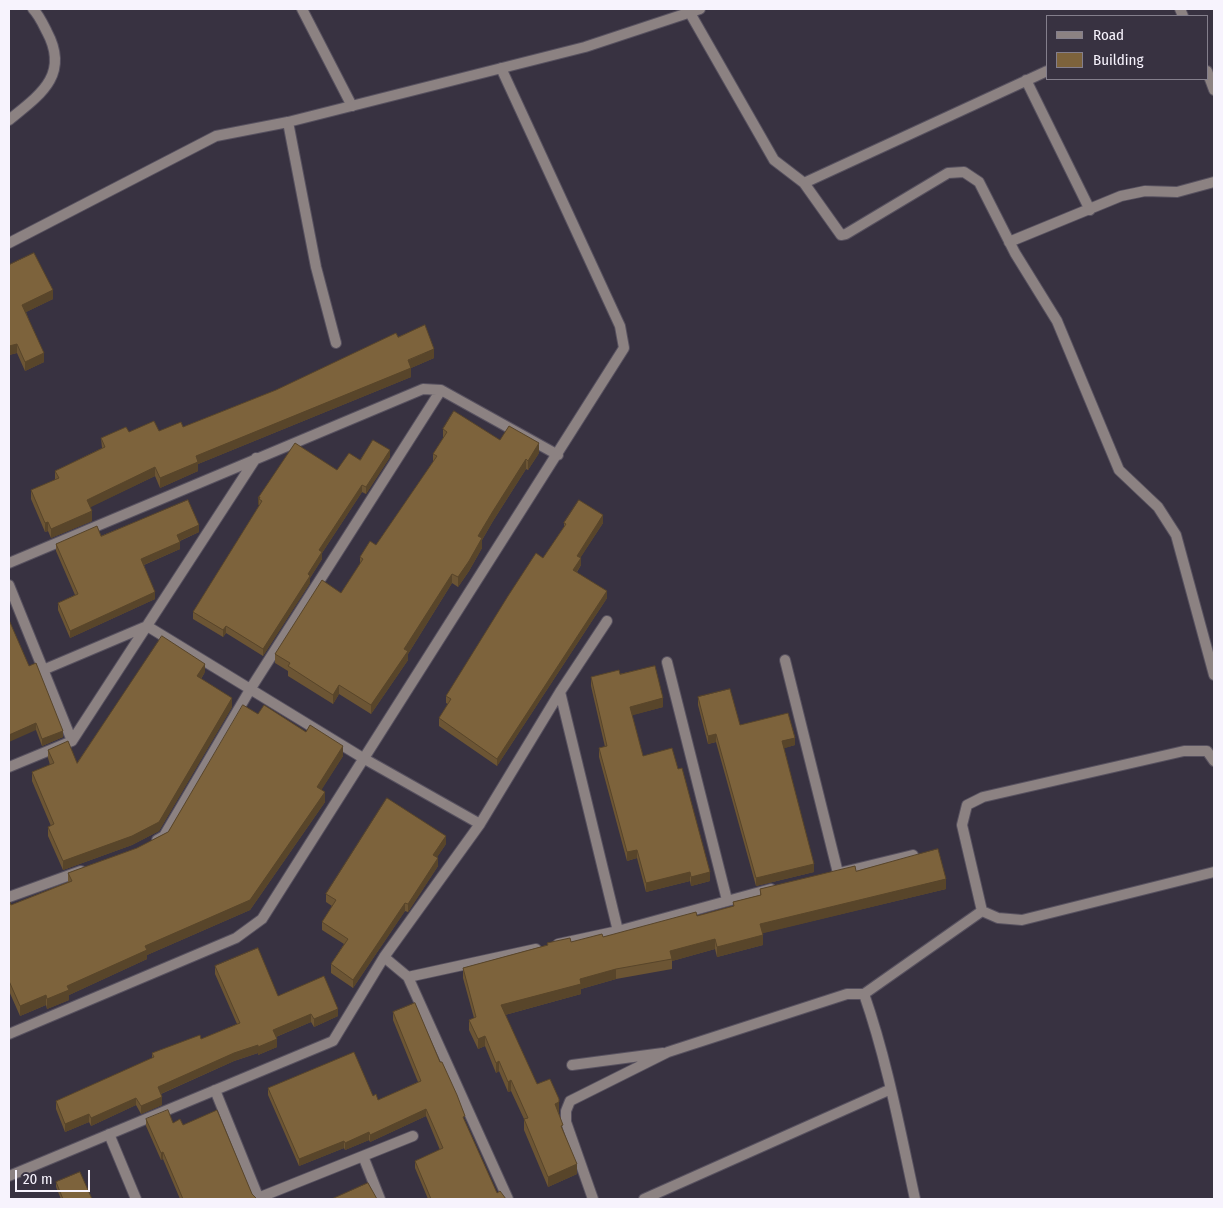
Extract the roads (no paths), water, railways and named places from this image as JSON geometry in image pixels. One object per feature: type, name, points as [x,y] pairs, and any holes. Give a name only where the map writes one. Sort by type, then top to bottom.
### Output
[{"type":"street","points":[[9,120],[41,92],[53,75],[56,65],[52,41],[33,9]]},
{"type":"street","points":[[302,9],[352,106]]},
{"type":"street","points":[[9,243],[216,136],[288,122],[585,47],[695,11],[774,160],[804,183],[841,235],[846,234],[948,173],[964,172],[979,182],[1010,242],[1057,321],[1119,470],[1158,507],[1176,535],[1214,675]]},
{"type":"street","points":[[9,1034],[236,938],[262,919],[362,758],[558,455],[624,348],[624,336],[501,68]]},
{"type":"street","points":[[804,183],[1046,72]]},
{"type":"street","points":[[1208,74],[1214,90]]},
{"type":"street","points":[[1026,80],[1090,210]]},
{"type":"street","points":[[288,122],[316,267],[336,343]]},
{"type":"street","points":[[1010,242],[1131,194],[1145,191],[1177,192],[1214,182]]},
{"type":"street","points":[[9,563],[423,389],[442,390],[558,455]]},
{"type":"street","points":[[149,844],[164,836],[251,688],[442,390]]},
{"type":"street","points":[[9,767],[72,741],[256,458]]},
{"type":"street","points":[[9,585],[72,741]]},
{"type":"street","points":[[9,1176],[333,1041],[384,957],[480,824],[560,692],[607,621]]},
{"type":"street","points":[[147,626],[251,688],[362,758],[480,824]]},
{"type":"street","points":[[43,670],[147,626]]},
{"type":"street","points":[[785,660],[833,874],[913,855]]},
{"type":"street","points":[[667,662],[727,900]]},
{"type":"street","points":[[560,692],[618,931]]},
{"type":"street","points":[[982,911],[962,825],[967,805],[983,797],[1184,751],[1207,751],[1214,761]]},
{"type":"street","points":[[10,894],[91,867]]},
{"type":"street","points":[[982,911],[998,918],[1022,920],[1214,872]]},
{"type":"street","points":[[408,977],[618,931],[727,900],[782,887]]},
{"type":"street","points":[[593,1199],[566,1122],[566,1111],[570,1101],[668,1052],[847,994],[864,994],[982,911]]},
{"type":"street","points":[[384,957],[408,977],[508,1199]]},
{"type":"street","points":[[864,994],[876,1027],[915,1199]]},
{"type":"street","points":[[572,1065],[668,1052]]},
{"type":"street","points":[[644,1199],[891,1088]]},
{"type":"street","points":[[214,1090],[258,1199],[413,1136]]},
{"type":"street","points":[[109,1134],[136,1199]]},
{"type":"street","points":[[363,1156],[380,1199]]}]
